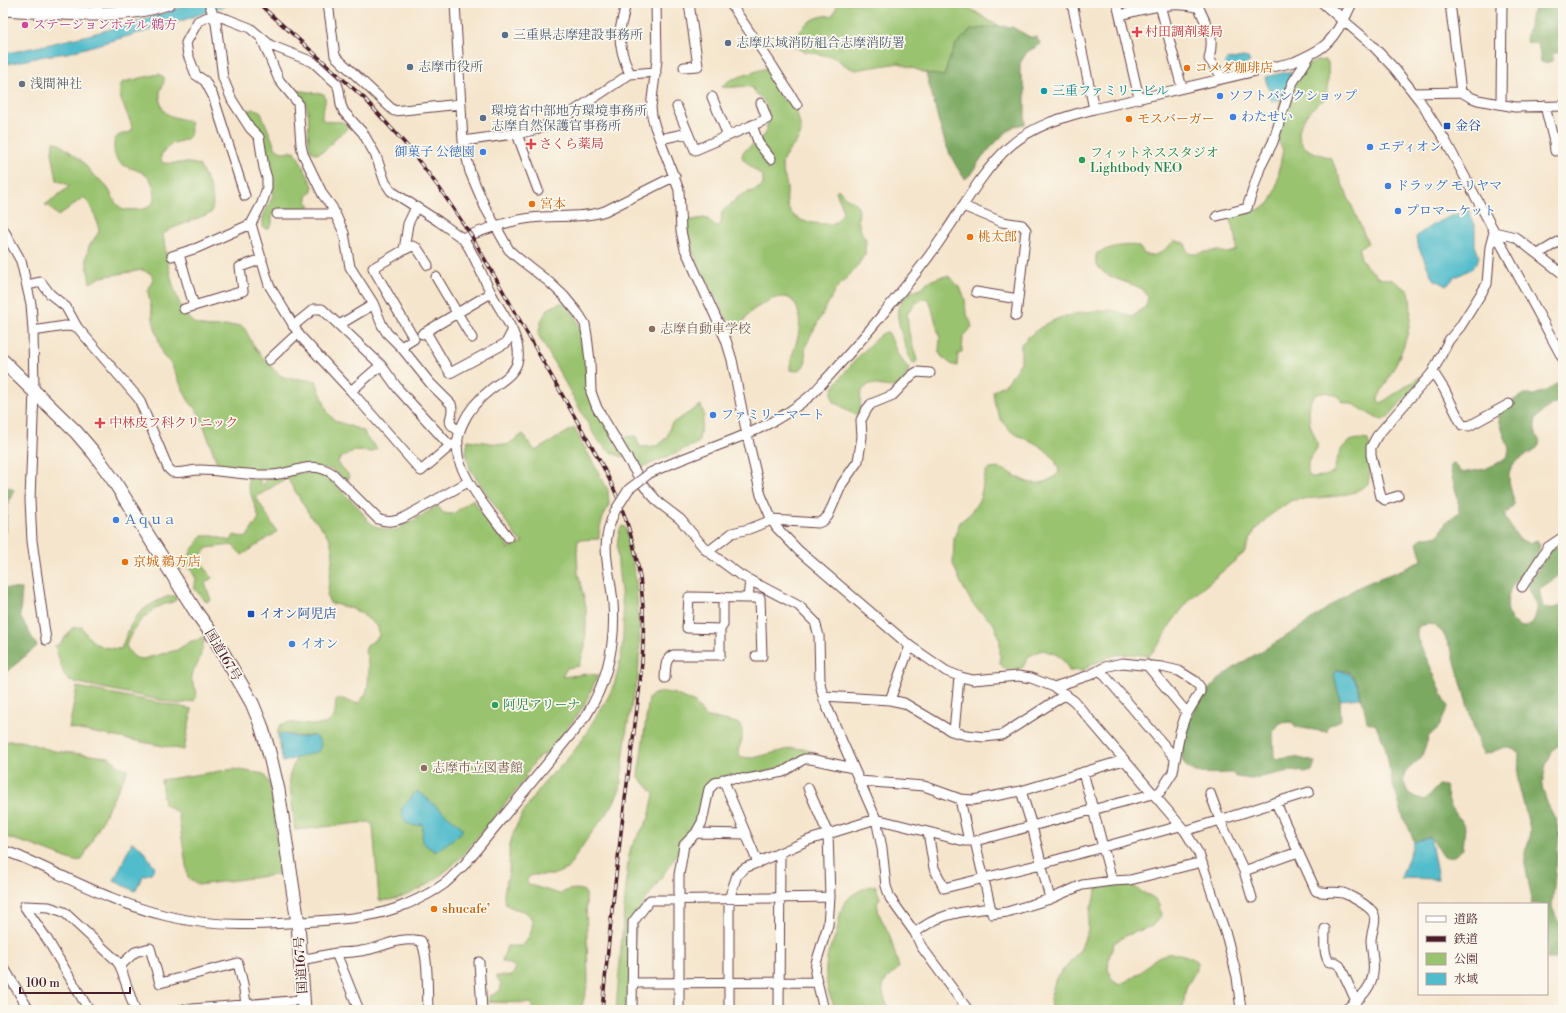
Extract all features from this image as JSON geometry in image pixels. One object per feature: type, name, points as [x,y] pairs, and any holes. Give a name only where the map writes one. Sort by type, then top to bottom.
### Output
[{"type":"highway","points":[[3,9],[25,7],[98,8],[131,12],[166,3]]},
{"type":"highway","name":"国道167号","points":[[3,361],[76,432],[102,464],[208,629],[252,703],[261,725],[278,790],[298,923],[304,1005]]},
{"type":"main road","points":[[1324,3],[1343,20],[1351,3]]},
{"type":"street","points":[[194,306],[175,255],[197,248],[215,238],[251,224],[262,203],[267,188],[267,178],[259,137],[250,128],[232,100],[223,78],[216,23],[208,3]]},
{"type":"street","points":[[328,3],[335,56],[394,111],[460,104]]},
{"type":"street","points":[[455,3],[463,141],[470,172],[485,207],[509,250],[549,282],[578,313],[584,324],[587,336],[590,361],[591,392],[597,408],[644,486],[659,503],[680,519],[709,552],[740,575],[799,606],[815,622],[819,636],[820,683],[823,696],[876,819],[882,848],[886,886],[890,898],[915,933],[921,946],[968,1010]]},
{"type":"street","points":[[625,3],[620,31],[620,43],[625,65],[630,74]]},
{"type":"street","points":[[656,3],[657,52],[652,111],[655,127],[675,176],[679,190],[681,231],[685,249],[726,340],[732,360],[761,495],[772,520],[777,528],[799,551],[910,646],[933,663],[959,677],[974,680],[1024,677],[1044,682],[1066,694],[1084,712],[1182,828],[1202,862],[1227,938],[1237,977],[1241,1010]]},
{"type":"street","points":[[684,67],[698,66],[689,3]]},
{"type":"street","points":[[730,3],[750,31],[797,105]]},
{"type":"street","points":[[1072,3],[1094,109]]},
{"type":"street","points":[[1117,3],[1139,98]]},
{"type":"street","points":[[1450,3],[1461,92]]},
{"type":"street","points":[[1501,104],[1502,3]]},
{"type":"street","points":[[1120,15],[1160,5],[1191,5],[1199,8],[1212,37],[1212,46],[1209,59],[1223,78]]},
{"type":"street","points":[[1160,5],[1182,88]]},
{"type":"street","points":[[245,196],[213,96],[205,81],[196,74],[188,55],[186,43],[198,20],[213,14],[250,28],[262,39],[278,49],[313,62],[329,75],[337,84],[340,90],[341,105],[344,112],[363,133],[376,156],[388,187],[399,197],[462,238],[476,260],[491,293],[512,332],[518,348],[518,360],[515,368],[507,377],[480,398],[466,417],[454,444],[421,472],[351,391],[295,330],[270,285],[251,224]]},
{"type":"street","points":[[3,850],[21,856],[110,897],[136,907],[167,916],[232,925],[298,923],[348,919],[380,914],[406,905],[444,884],[464,865],[586,716],[598,693],[604,678],[612,648],[614,621],[613,603],[606,562],[606,543],[608,530],[615,510],[629,489],[641,478],[650,473],[747,435],[791,411],[811,395],[853,351],[942,237],[985,173],[1010,146],[1029,132],[1063,117],[1294,62],[1310,55],[1329,42],[1337,32],[1343,20],[1369,42],[1394,68],[1414,93],[1445,140],[1563,359]]},
{"type":"street","points":[[262,39],[279,80],[298,104],[303,154],[323,195],[332,207],[344,233],[350,268],[373,303],[387,334],[401,347],[430,383],[451,404],[451,425],[460,431]]},
{"type":"street","points":[[1217,216],[1247,208],[1260,168],[1273,142],[1293,82],[1310,55]]},
{"type":"street","points":[[463,141],[517,134],[534,130],[565,117],[630,74],[656,72]]},
{"type":"street","points":[[1414,93],[1461,92],[1478,100],[1508,106],[1563,106]]},
{"type":"street","points":[[712,97],[728,136]]},
{"type":"street","points":[[677,107],[695,150],[767,119],[761,103]]},
{"type":"street","points":[[1545,106],[1554,142],[1554,151]]},
{"type":"street","points":[[752,126],[759,144],[771,159]]},
{"type":"street","points":[[660,139],[688,133]]},
{"type":"street","points":[[517,134],[538,190]]},
{"type":"street","points":[[462,238],[496,226],[532,218],[582,216],[605,211],[675,176]]},
{"type":"street","points":[[963,206],[1002,222],[1022,225],[1026,230],[1016,316]]},
{"type":"street","points":[[404,250],[408,224],[416,207]]},
{"type":"street","points":[[277,214],[334,214]]},
{"type":"street","points":[[3,229],[19,258],[31,304],[34,391],[30,500],[32,541],[46,640]]},
{"type":"street","points":[[1494,232],[1515,237],[1563,274]]},
{"type":"street","points":[[1398,496],[1385,500],[1381,497],[1373,469],[1371,447],[1377,436],[1434,372],[1449,340],[1460,327],[1487,284],[1490,247],[1494,232]]},
{"type":"street","points":[[1538,254],[1563,239]]},
{"type":"street","points":[[414,339],[373,268],[412,246],[417,248],[428,265]]},
{"type":"street","points":[[184,309],[243,291],[240,267],[262,259]]},
{"type":"street","points":[[436,277],[472,338]]},
{"type":"street","points":[[27,285],[41,282],[50,294],[66,307],[77,327],[139,399],[168,468],[172,472],[200,470],[270,475],[286,473],[304,467],[316,467],[327,470],[333,474],[378,519],[384,522],[396,521],[403,518],[468,482]]},
{"type":"street","points":[[976,292],[1018,299]]},
{"type":"street","points":[[401,347],[491,293]]},
{"type":"street","points":[[339,325],[373,303]]},
{"type":"street","points":[[269,360],[314,309],[322,309],[381,365],[399,390],[454,444],[460,465],[468,482],[508,537]]},
{"type":"street","points":[[33,331],[65,326],[77,327]]},
{"type":"street","points":[[426,332],[450,373],[506,343],[512,332]]},
{"type":"street","points":[[351,391],[381,365]]},
{"type":"street","points":[[709,552],[732,533],[749,529],[772,520],[818,523],[823,521],[828,516],[842,484],[858,461],[862,437],[861,420],[867,409],[871,404],[893,395],[912,375],[917,372],[930,372]]},
{"type":"street","points":[[1434,372],[1460,423],[1464,426],[1469,426],[1508,404]]},
{"type":"street","points":[[1522,587],[1548,547],[1563,537]]},
{"type":"street","points":[[748,598],[750,580]]},
{"type":"street","points":[[720,629],[687,628],[688,597],[760,598],[762,656],[756,656]]},
{"type":"street","points":[[665,678],[667,660],[673,655],[720,655],[720,629],[723,625],[723,597]]},
{"type":"street","points":[[890,700],[910,646]]},
{"type":"street","points":[[729,1010],[729,899],[737,875],[745,868],[809,840],[876,819],[964,841],[972,841],[1154,795],[1160,792],[1173,772],[1180,732],[1187,713],[1200,692],[1200,687],[1195,681],[1179,671],[1162,666],[1122,663],[1054,687]]},
{"type":"street","points":[[1147,665],[1187,713]]},
{"type":"street","points":[[1100,670],[1175,758]]},
{"type":"street","points":[[954,732],[959,677]]},
{"type":"street","points":[[823,696],[890,700],[904,703],[954,732],[984,736],[1002,735],[1066,694]]},
{"type":"street","points":[[679,1010],[679,875],[684,846],[696,833],[702,822],[709,789],[715,783],[729,778],[747,779],[783,772],[804,759],[811,759],[853,768]]},
{"type":"street","points":[[859,781],[924,786],[960,799],[974,800],[1021,791],[1124,760]]},
{"type":"street","points":[[1083,772],[1112,881]]},
{"type":"street","points":[[723,780],[758,863]]},
{"type":"street","points":[[808,788],[828,834],[830,897],[828,924],[816,963],[815,972],[824,1010]]},
{"type":"street","points":[[1021,791],[1032,826],[1050,900]]},
{"type":"street","points":[[928,832],[934,868],[944,888],[984,879],[1104,847],[1220,820],[1309,792]]},
{"type":"street","points":[[1210,793],[1220,820],[1244,871],[1252,898]]},
{"type":"street","points":[[960,799],[984,879],[992,914],[1007,912],[1050,900],[1082,885],[1130,880],[1202,862]]},
{"type":"street","points":[[1276,803],[1316,891],[1320,893],[1343,893],[1369,908],[1374,913],[1375,921],[1371,940],[1374,962],[1369,986],[1356,1001],[1345,1010]]},
{"type":"street","points":[[696,833],[746,834]]},
{"type":"street","points":[[1244,871],[1298,852]]},
{"type":"street","points":[[780,853],[780,1010]]},
{"type":"street","points":[[632,1010],[633,922],[650,900],[830,897]]},
{"type":"street","points":[[89,1010],[48,939],[24,906],[49,906],[64,912],[116,960],[120,966],[135,1010]]},
{"type":"street","points":[[915,933],[927,924],[952,914],[990,908]]},
{"type":"street","points":[[1325,930],[1326,958],[1329,962],[1334,962],[1340,966],[1356,1001]]},
{"type":"street","points":[[301,960],[336,953],[360,952],[409,939],[422,941],[426,962],[428,1010]]},
{"type":"street","points":[[120,966],[135,952],[150,948],[160,983],[238,963],[247,1007]]},
{"type":"street","points":[[336,953],[359,1010]]},
{"type":"street","points":[[479,962],[482,1010]]},
{"type":"street","points":[[3,966],[29,1010]]},
{"type":"street","points":[[632,983],[817,982]]},
{"type":"street","points":[[180,1010],[304,1005]]},
{"type":"green space","points":[[838,3],[961,3],[998,26],[971,30],[956,44],[944,77],[926,73],[899,63],[855,70],[833,57],[803,51],[792,46],[793,41],[799,31],[804,26],[819,17],[833,15]]},
{"type":"green space","points":[[1536,3],[1563,3],[1563,51],[1552,54],[1552,61],[1545,63],[1541,62],[1538,44],[1527,42],[1526,39]]},
{"type":"green space","points":[[998,26],[1012,27],[1030,37],[1036,37],[1041,44],[1027,52],[1020,63],[1020,73],[1025,88],[1025,124],[1014,126],[1000,138],[982,157],[971,174],[965,179],[950,155],[945,142],[926,73],[944,76],[956,44],[971,30]]},
{"type":"green space","points":[[1326,60],[1328,62],[1328,85],[1325,99],[1308,113],[1303,120],[1299,134],[1300,141],[1310,151],[1331,158],[1368,243],[1359,248],[1364,263],[1379,278],[1392,280],[1409,291],[1411,306],[1407,334],[1398,360],[1378,398],[1378,401],[1381,403],[1425,375],[1388,417],[1383,420],[1376,418],[1355,405],[1343,402],[1339,397],[1327,392],[1317,394],[1311,399],[1309,410],[1310,424],[1317,442],[1317,448],[1308,462],[1308,474],[1312,477],[1324,476],[1334,472],[1340,452],[1348,443],[1353,440],[1368,440],[1371,462],[1368,484],[1355,492],[1339,496],[1292,500],[1269,516],[1254,532],[1244,553],[1190,599],[1170,625],[1162,641],[1149,656],[1134,654],[1115,655],[1095,663],[1084,670],[1069,671],[1059,656],[1042,650],[1029,656],[1023,667],[1015,670],[1005,669],[1000,664],[1000,641],[994,624],[973,605],[953,564],[954,538],[960,522],[970,514],[980,499],[986,471],[995,468],[1011,473],[1027,482],[1036,483],[1047,481],[1059,473],[1058,467],[1052,456],[1043,448],[1007,428],[996,408],[993,391],[1007,383],[1021,362],[1021,344],[1043,326],[1059,318],[1077,313],[1108,310],[1132,317],[1146,306],[1148,297],[1142,289],[1111,277],[1098,267],[1096,261],[1097,253],[1117,246],[1133,245],[1138,246],[1145,254],[1153,255],[1161,252],[1174,241],[1185,243],[1188,253],[1192,254],[1214,251],[1228,253],[1236,250],[1236,238],[1230,220],[1232,215],[1253,211],[1266,206],[1270,202],[1276,189],[1283,150],[1279,143],[1277,123],[1278,112],[1284,92],[1295,78],[1296,68],[1316,61]]},
{"type":"green space","points":[[766,68],[774,76],[780,97],[794,105],[801,129],[798,139],[785,156],[782,163],[787,187],[789,209],[798,219],[812,223],[832,224],[838,220],[843,212],[842,205],[836,191],[838,189],[845,197],[853,201],[858,207],[858,220],[862,234],[866,239],[865,254],[856,268],[836,289],[805,348],[806,361],[803,367],[797,371],[790,370],[791,358],[799,329],[799,315],[795,303],[791,299],[785,297],[770,300],[753,310],[733,331],[696,260],[686,224],[688,221],[703,218],[708,219],[715,226],[721,225],[722,211],[743,194],[763,185],[763,177],[742,157],[743,152],[765,135],[768,117],[766,104],[753,88],[745,86],[722,86],[730,80]]},
{"type":"green space","points":[[159,74],[164,77],[160,92],[162,107],[165,112],[173,117],[190,122],[191,129],[189,137],[169,146],[161,155],[161,160],[163,163],[186,163],[199,165],[208,182],[213,201],[211,213],[173,228],[163,234],[169,270],[182,309],[189,318],[201,326],[242,326],[255,348],[276,372],[283,377],[316,381],[328,413],[336,421],[364,431],[366,437],[377,448],[373,452],[354,451],[339,459],[338,463],[348,474],[349,479],[347,481],[329,469],[318,468],[254,471],[226,468],[217,463],[200,415],[188,400],[171,364],[163,356],[154,324],[148,292],[153,278],[150,273],[142,270],[101,277],[90,283],[86,259],[89,246],[99,232],[96,217],[92,209],[84,197],[58,216],[49,206],[45,205],[70,186],[57,180],[52,152],[53,142],[57,142],[82,161],[94,176],[103,182],[115,202],[123,210],[145,209],[153,203],[154,190],[151,182],[141,172],[127,167],[119,162],[115,154],[114,144],[118,136],[132,131],[130,120],[121,99],[120,87],[123,82]]},
{"type":"green space","points":[[295,90],[324,94],[325,103],[322,119],[325,121],[342,122],[348,125],[346,130],[327,148],[317,154],[311,151],[308,134],[309,119],[306,105]]},
{"type":"green space","points":[[253,109],[259,110],[261,113],[276,149],[282,152],[295,151],[313,186],[311,193],[307,196],[307,201],[310,206],[307,209],[274,211],[272,216],[272,224],[266,229],[263,227],[263,221],[265,212],[271,201],[273,183],[264,152],[245,114],[247,111]]},
{"type":"green space","points":[[948,276],[963,293],[966,312],[972,327],[963,337],[962,352],[958,354],[957,366],[951,364],[941,356],[939,351],[940,338],[930,302],[926,298],[915,304],[907,315],[909,333],[917,360],[915,363],[912,363],[899,325],[897,313],[899,306],[902,300],[909,293],[923,288],[927,282],[940,277]]},
{"type":"green space","points":[[560,303],[564,303],[574,314],[584,337],[586,348],[585,373],[587,389],[619,437],[636,436],[640,447],[657,446],[667,437],[671,424],[701,405],[704,415],[698,443],[641,468],[636,466],[631,459],[615,454],[604,447],[596,438],[538,334],[542,319],[548,309]]},
{"type":"green space","points":[[883,333],[889,333],[898,355],[909,369],[902,382],[894,387],[870,384],[865,387],[860,397],[859,414],[855,415],[833,401],[832,392],[840,379],[863,351]]},
{"type":"green space","points":[[1563,381],[1563,399],[1547,408],[1538,416],[1535,427],[1539,445],[1533,451],[1514,463],[1511,468],[1509,478],[1514,504],[1506,513],[1505,518],[1519,539],[1529,543],[1537,540],[1540,545],[1539,551],[1533,562],[1512,586],[1509,594],[1507,607],[1509,615],[1518,626],[1527,627],[1535,618],[1536,604],[1527,586],[1553,547],[1560,547],[1563,549],[1563,569],[1557,577],[1539,589],[1543,608],[1551,609],[1563,604],[1563,743],[1553,749],[1546,765],[1542,786],[1546,801],[1556,820],[1559,835],[1552,907],[1558,921],[1563,925],[1563,959],[1548,959],[1548,903],[1531,903],[1532,900],[1525,865],[1525,852],[1529,840],[1530,829],[1518,782],[1519,753],[1514,749],[1505,747],[1483,754],[1479,746],[1452,651],[1443,633],[1434,625],[1428,624],[1419,626],[1417,630],[1417,638],[1448,707],[1439,727],[1429,736],[1421,758],[1405,772],[1403,780],[1407,792],[1415,797],[1425,800],[1439,785],[1445,786],[1450,805],[1465,827],[1463,849],[1454,856],[1444,857],[1430,837],[1414,842],[1404,820],[1392,781],[1385,746],[1376,725],[1367,722],[1358,687],[1352,675],[1348,672],[1338,670],[1334,673],[1340,700],[1341,720],[1328,726],[1327,732],[1295,727],[1292,722],[1280,723],[1273,732],[1274,757],[1277,759],[1295,757],[1315,762],[1312,771],[1305,773],[1295,770],[1251,779],[1236,777],[1232,773],[1197,772],[1185,765],[1182,757],[1182,746],[1188,723],[1197,705],[1209,689],[1223,676],[1300,627],[1350,592],[1368,583],[1414,565],[1422,560],[1417,542],[1422,538],[1439,535],[1446,522],[1459,512],[1458,500],[1450,466],[1451,464],[1454,463],[1460,472],[1467,472],[1485,469],[1504,460],[1508,455],[1509,449],[1499,419],[1500,408],[1522,395],[1534,395],[1546,391],[1558,382]]},
{"type":"green space","points":[[574,428],[608,490],[609,504],[602,520],[599,539],[578,540],[578,573],[586,607],[585,647],[579,666],[567,668],[562,677],[587,674],[598,675],[577,716],[545,755],[540,755],[525,775],[526,779],[459,859],[443,874],[411,894],[400,898],[379,900],[373,826],[369,822],[295,830],[289,777],[296,758],[304,755],[312,735],[299,737],[285,734],[278,735],[279,727],[283,724],[318,725],[326,723],[334,716],[336,700],[344,699],[358,703],[366,693],[368,672],[365,651],[367,646],[379,636],[378,627],[361,613],[350,608],[330,603],[327,597],[333,553],[330,539],[319,524],[311,517],[287,478],[256,497],[277,532],[242,555],[232,545],[207,548],[200,556],[201,562],[212,578],[205,583],[211,600],[206,602],[194,588],[196,579],[188,564],[181,570],[179,566],[181,562],[189,558],[191,551],[202,536],[214,536],[231,541],[234,535],[246,538],[259,518],[248,486],[248,478],[260,478],[260,483],[264,485],[266,479],[288,474],[304,473],[326,476],[358,507],[369,522],[377,527],[387,530],[396,530],[438,506],[443,513],[453,514],[473,499],[493,530],[506,542],[508,546],[507,549],[523,542],[517,538],[470,469],[466,453],[468,440],[507,445],[523,434],[535,451]]},
{"type":"green space","points":[[3,485],[14,490],[7,506],[6,531],[3,540]]},
{"type":"green space","points":[[622,526],[625,527],[626,530],[636,581],[640,642],[638,680],[627,728],[620,789],[612,806],[567,869],[553,875],[532,875],[527,879],[527,883],[559,894],[574,889],[584,891],[586,894],[588,983],[581,1010],[533,1010],[531,1003],[488,1002],[490,996],[500,991],[501,984],[496,976],[512,976],[516,967],[502,961],[507,946],[522,946],[532,929],[532,920],[529,915],[507,905],[504,898],[509,872],[509,847],[516,827],[524,811],[539,789],[571,755],[580,742],[608,697],[616,678],[621,655],[623,631],[623,606],[617,555],[619,533]]},
{"type":"green space","points":[[4,588],[22,589],[20,616],[37,646],[3,675]]},
{"type":"green space","points":[[169,596],[175,596],[177,599],[154,609],[149,613],[135,628],[126,646],[131,654],[136,658],[143,659],[177,650],[191,641],[202,637],[205,639],[199,661],[191,675],[197,694],[194,701],[179,704],[69,681],[64,675],[55,646],[61,643],[72,628],[82,627],[90,638],[98,645],[108,648],[121,649],[129,629],[138,615],[150,605]]},
{"type":"green space","points":[[77,687],[192,709],[184,750],[69,728]]},
{"type":"green space","points":[[664,692],[675,694],[695,703],[705,716],[737,723],[742,727],[742,740],[738,751],[741,757],[753,758],[793,748],[803,749],[816,753],[816,755],[757,775],[714,781],[699,822],[637,913],[628,1010],[616,1010],[628,860],[631,847],[649,818],[654,794],[638,776],[649,698],[654,694]]},
{"type":"green space","points":[[8,741],[21,741],[54,751],[109,757],[120,767],[128,769],[82,860],[74,861],[3,836],[3,743]]},
{"type":"green space","points":[[234,769],[264,774],[270,785],[282,874],[198,885],[188,878],[178,813],[164,804],[161,780]]},
{"type":"green space","points":[[875,885],[880,898],[877,903],[879,914],[890,936],[899,968],[888,978],[883,986],[884,996],[889,1010],[838,1010],[830,997],[826,982],[827,958],[844,904],[850,897],[858,892]]},
{"type":"green space","points":[[1105,885],[1133,885],[1155,899],[1160,908],[1161,916],[1152,926],[1125,936],[1114,943],[1109,958],[1108,969],[1112,980],[1119,985],[1141,972],[1151,962],[1165,954],[1180,954],[1190,957],[1198,962],[1198,966],[1185,991],[1183,1010],[1051,1010],[1050,998],[1056,978],[1080,950],[1088,930],[1088,917],[1097,889]]},
{"type":"water","points":[[193,3],[233,3],[172,24],[67,53],[3,65],[3,54],[99,32],[146,19]]},
{"type":"water","points":[[1243,57],[1248,58],[1250,62],[1233,67],[1224,63],[1227,60]]},
{"type":"water","points":[[1291,71],[1290,81],[1280,100],[1272,102],[1265,77]]},
{"type":"water","points":[[1470,210],[1475,225],[1475,245],[1479,257],[1471,269],[1456,277],[1446,285],[1433,279],[1417,244],[1416,237],[1434,224]]},
{"type":"water","points":[[1338,670],[1349,674],[1352,677],[1356,683],[1361,698],[1340,700],[1334,673]]},
{"type":"water","points":[[285,734],[296,737],[316,737],[321,744],[319,751],[283,762],[278,735]]},
{"type":"water","points":[[417,791],[463,828],[460,834],[435,852],[422,842],[422,824],[415,826],[406,823],[402,815],[401,809]]},
{"type":"water","points":[[1430,837],[1438,879],[1401,878],[1414,842]]},
{"type":"water","points":[[132,842],[142,849],[155,867],[151,873],[143,876],[135,891],[114,881]]},
{"type":"railway","points":[[258,3],[364,98],[409,148],[440,189],[471,235],[601,463],[610,480],[624,515],[639,570],[643,607],[643,648],[614,888],[602,1010]]},
{"type":"place","name":"ステーションホテル 鵜方","points":[[25,25]]},
{"type":"place","name":"村田調剤薬局","points":[[1137,32]]},
{"type":"place","name":"三重県志摩建設事務所","points":[[505,35]]},
{"type":"place","name":"志摩広域消防組合志摩消防署","points":[[728,43]]},
{"type":"place","name":"志摩市役所","points":[[410,67]]},
{"type":"place","name":"コメダ珈琲店","points":[[1187,68]]},
{"type":"place","name":"浅間神社","points":[[22,84]]},
{"type":"place","name":"三重ファミリービル","points":[[1044,91]]},
{"type":"place","name":"ソフトバンクショップ","points":[[1220,96]]},
{"type":"place","name":"わたせい","points":[[1233,117]]},
{"type":"place","name":"環境省中部地方環境事務所 志摩自然保護官事務所","points":[[483,118]]},
{"type":"place","name":"モスバーガー","points":[[1129,119]]},
{"type":"place","name":"金谷","points":[[1447,126]]},
{"type":"place","name":"さくら薬局","points":[[531,144]]},
{"type":"place","name":"エディオン","points":[[1370,147]]},
{"type":"place","name":"御菓子 公徳園","points":[[483,152]]},
{"type":"place","name":"フィットネススタジオ Lightbody NEO","points":[[1082,160]]},
{"type":"place","name":"ドラッグ モリヤマ","points":[[1388,186]]},
{"type":"place","name":"宮本","points":[[532,204]]},
{"type":"place","name":"プロマーケット","points":[[1398,211]]},
{"type":"place","name":"桃太郎","points":[[970,237]]},
{"type":"place","name":"志摩自動車学校","points":[[652,329]]},
{"type":"place","name":"ファミリーマート","points":[[713,415]]},
{"type":"place","name":"中林皮フ科クリニック","points":[[100,423]]},
{"type":"place","name":"Ａｑｕａ","points":[[116,520]]},
{"type":"place","name":"京城 鵜方店","points":[[125,562]]},
{"type":"place","name":"イオン阿児店","points":[[251,614]]},
{"type":"place","name":"イオン","points":[[292,644]]},
{"type":"place","name":"阿児アリーナ","points":[[495,705]]},
{"type":"place","name":"志摩市立図書館","points":[[424,768]]},
{"type":"place","name":"shucafe’","points":[[434,909]]}]
